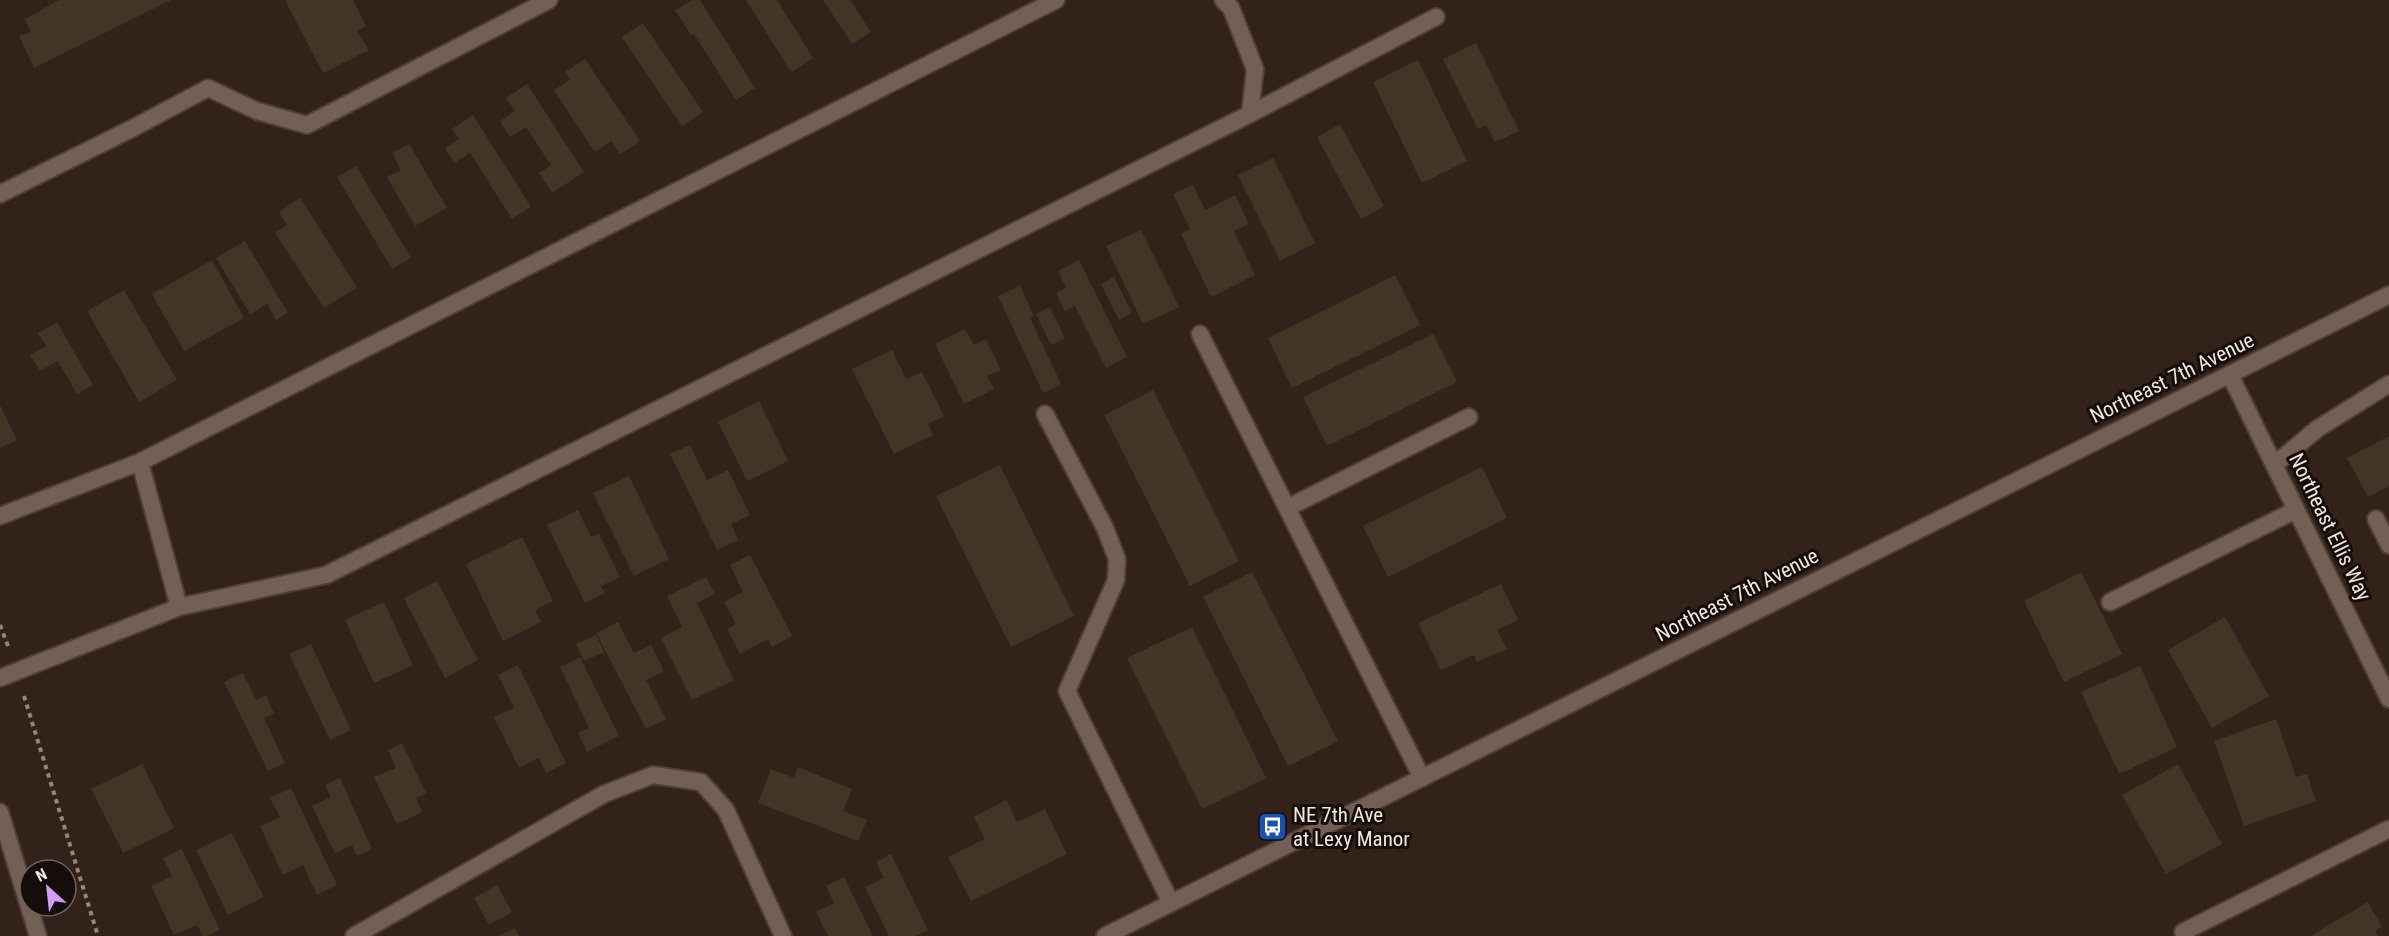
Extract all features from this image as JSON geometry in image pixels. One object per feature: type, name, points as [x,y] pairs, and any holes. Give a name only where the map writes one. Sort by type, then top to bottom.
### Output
[{"type":"street","points":[[0,194],[208,88],[257,111],[307,125],[549,0]]},
{"type":"street","points":[[0,516],[140,462],[1056,0]]},
{"type":"street","points":[[1223,0],[1232,9],[1255,69],[1250,114]]},
{"type":"street","points":[[0,678],[179,607],[326,575],[1250,114],[1436,17]]},
{"type":"street","name":"Northeast 7th Avenue","points":[[1105,936],[2389,295]]},
{"type":"street","points":[[1200,334],[1422,778]]},
{"type":"street","name":"Northeast Ellis Way","points":[[2230,375],[2389,699]]},
{"type":"street","points":[[2274,465],[2317,429],[2389,384]]},
{"type":"street","points":[[1045,414],[1105,528],[1117,559],[1116,580],[1067,691],[1171,903]]},
{"type":"street","points":[[1287,508],[1469,417]]},
{"type":"street","points":[[140,462],[179,607]]},
{"type":"street","points":[[2110,602],[2296,510]]},
{"type":"street","points":[[2376,519],[2389,545]]},
{"type":"street","points":[[354,936],[604,794],[653,775],[701,782],[726,810],[783,936]]},
{"type":"street","points":[[0,812],[38,936]]},
{"type":"street","points":[[2183,932],[2389,829]]},
{"type":"path","points":[[0,625],[98,936]]},
{"type":"building","points":[[59,0],[171,0],[34,68],[19,36],[31,32],[25,19]]},
{"type":"building","points":[[285,0],[353,0],[366,26],[357,31],[369,50],[323,73]]},
{"type":"building","points":[[692,0],[700,0],[755,88],[736,100],[694,34],[691,35],[675,10]]},
{"type":"building","points":[[746,0],[777,0],[813,58],[791,72]]},
{"type":"building","points":[[823,0],[850,0],[871,32],[852,44]]},
{"type":"building","points":[[643,23],[703,112],[682,126],[622,37]]},
{"type":"building","points":[[1476,43],[1519,131],[1495,142],[1486,125],[1478,129],[1443,59]]},
{"type":"building","points":[[585,59],[640,141],[620,154],[611,141],[595,152],[554,90],[570,80],[565,72]]},
{"type":"building","points":[[1418,60],[1467,161],[1422,183],[1373,82]]},
{"type":"building","points":[[527,84],[584,172],[552,193],[539,173],[551,165],[526,127],[510,137],[500,121],[515,111],[506,98]]},
{"type":"building","points":[[473,115],[531,207],[512,219],[470,153],[454,163],[445,148],[459,139],[452,129]]},
{"type":"building","points":[[1340,124],[1384,206],[1361,219],[1317,137]]},
{"type":"building","points":[[409,144],[447,208],[415,226],[387,177],[401,170],[392,153]]},
{"type":"building","points":[[1273,158],[1315,243],[1280,261],[1238,175]]},
{"type":"building","points":[[356,166],[411,258],[392,269],[337,177]]},
{"type":"building","points":[[1193,185],[1205,210],[1235,195],[1249,224],[1234,231],[1255,275],[1211,297],[1181,234],[1190,229],[1173,194]]},
{"type":"building","points":[[300,198],[357,287],[324,308],[275,233],[287,225],[279,212]]},
{"type":"building","points":[[1141,230],[1179,307],[1143,324],[1106,246]]},
{"type":"building","points":[[245,241],[288,313],[276,320],[267,304],[250,314],[216,258]]},
{"type":"building","points":[[212,260],[244,318],[184,351],[152,294]]},
{"type":"building","points":[[1079,260],[1127,357],[1106,368],[1075,306],[1065,311],[1056,293],[1066,288],[1058,271]]},
{"type":"building","points":[[1395,275],[1420,325],[1292,388],[1268,338]]},
{"type":"building","points":[[1114,277],[1132,313],[1119,320],[1101,284]]},
{"type":"building","points":[[1020,286],[1034,316],[1030,318],[1061,384],[1043,393],[998,296]]},
{"type":"building","points":[[124,290],[177,380],[139,402],[87,311]]},
{"type":"building","points":[[1050,307],[1065,338],[1051,345],[1036,314]]},
{"type":"building","points":[[57,322],[93,385],[77,394],[58,361],[40,371],[30,355],[46,346],[38,333]]},
{"type":"building","points":[[965,329],[974,345],[986,339],[1001,370],[987,376],[994,389],[964,404],[935,344]]},
{"type":"building","points":[[1433,334],[1457,382],[1327,446],[1303,397]]},
{"type":"building","points":[[892,350],[906,379],[922,372],[944,416],[928,424],[933,435],[894,454],[852,369]]},
{"type":"building","points":[[1153,390],[1239,561],[1190,586],[1104,415]]},
{"type":"building","points":[[759,401],[788,461],[747,481],[718,422]]},
{"type":"building","points":[[0,405],[17,440],[0,448]]},
{"type":"building","points":[[2389,436],[2389,486],[2368,497],[2347,458]]},
{"type":"building","points":[[690,445],[707,480],[728,470],[750,515],[731,524],[738,540],[717,550],[670,454]]},
{"type":"building","points":[[1000,465],[1074,616],[1011,647],[936,496]]},
{"type":"building","points":[[1482,467],[1507,518],[1388,577],[1363,526]]},
{"type":"building","points":[[629,476],[669,559],[634,576],[593,493]]},
{"type":"building","points":[[578,510],[591,537],[599,534],[620,577],[601,586],[605,593],[585,603],[547,525]]},
{"type":"building","points":[[522,537],[553,601],[535,610],[541,622],[503,641],[466,564]]},
{"type":"building","points":[[750,555],[792,636],[772,647],[768,639],[740,654],[727,629],[736,624],[724,602],[743,592],[730,565]]},
{"type":"building","points":[[1252,572],[1338,741],[1288,766],[1203,597]]},
{"type":"building","points":[[2081,572],[2122,654],[2064,682],[2024,601]]},
{"type":"building","points":[[706,577],[715,594],[697,603],[734,680],[692,700],[661,638],[682,627],[667,596]]},
{"type":"building","points":[[437,581],[478,660],[445,678],[404,598]]},
{"type":"building","points":[[1501,584],[1518,620],[1497,630],[1507,649],[1477,662],[1474,655],[1441,670],[1418,623]]},
{"type":"building","points":[[384,602],[413,665],[374,683],[345,620]]},
{"type":"building","points":[[2225,617],[2269,696],[2212,728],[2168,650]]},
{"type":"building","points":[[618,622],[634,653],[651,645],[664,671],[646,680],[666,719],[646,729],[596,633]]},
{"type":"building","points":[[1192,627],[1266,778],[1202,809],[1127,658]]},
{"type":"building","points":[[596,635],[604,652],[584,661],[576,644]]},
{"type":"building","points":[[311,644],[351,730],[330,740],[289,654]]},
{"type":"building","points":[[580,657],[619,736],[587,752],[578,733],[589,728],[560,667]]},
{"type":"building","points":[[518,665],[566,763],[546,773],[539,758],[519,768],[494,717],[514,708],[498,675]]},
{"type":"building","points":[[2140,666],[2177,747],[2119,774],[2081,692]]},
{"type":"building","points":[[243,673],[256,700],[266,695],[274,713],[264,718],[285,763],[268,771],[224,682]]},
{"type":"building","points":[[2276,719],[2296,777],[2307,774],[2316,801],[2244,826],[2214,741]]},
{"type":"building","points":[[402,743],[426,793],[416,798],[422,812],[397,824],[374,777],[396,768],[388,750]]},
{"type":"building","points":[[142,764],[174,828],[123,853],[91,789]]},
{"type":"building","points":[[2178,764],[2222,844],[2166,874],[2122,795]]},
{"type":"building","points":[[798,767],[852,789],[843,811],[867,820],[858,841],[758,803],[771,769],[794,778]]},
{"type":"building","points":[[340,778],[372,849],[357,856],[352,845],[335,854],[312,806],[331,797],[325,785]]},
{"type":"building","points":[[291,788],[337,885],[317,895],[303,865],[283,875],[260,826],[280,817],[270,798]]},
{"type":"building","points":[[1006,800],[1017,822],[1045,809],[1067,854],[971,901],[948,857],[985,839],[974,817]]},
{"type":"building","points":[[232,833],[264,897],[228,915],[196,850]]},
{"type":"building","points":[[182,849],[220,930],[207,936],[203,936],[197,925],[174,935],[151,886],[172,876],[163,858]]},
{"type":"building","points":[[891,854],[928,930],[916,936],[889,936],[865,887],[884,878],[876,862]]},
{"type":"building","points":[[844,877],[873,936],[828,936],[816,912],[834,903],[826,886]]},
{"type":"building","points":[[497,885],[512,912],[489,925],[474,898]]},
{"type":"building","points":[[2368,902],[2382,927],[2375,930],[2378,936],[2310,936]]},
{"type":"building","points":[[515,928],[519,936],[499,936]]},
{"type":"place","name":"NE 7th Ave at Lexy Manor","points":[[1272,827]]}]
